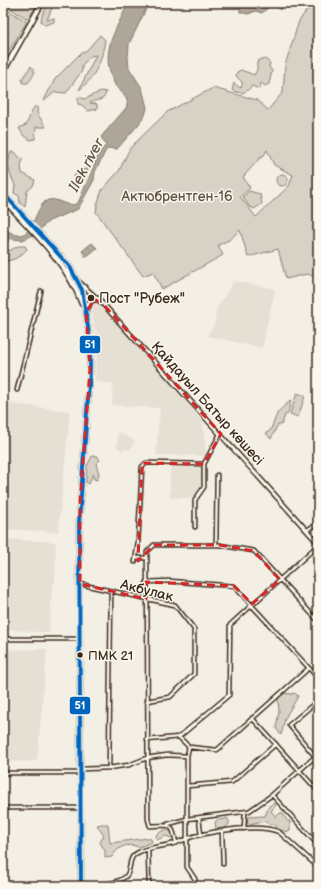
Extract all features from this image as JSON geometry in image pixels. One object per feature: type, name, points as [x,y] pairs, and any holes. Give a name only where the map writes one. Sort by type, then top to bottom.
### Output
[{"type":"highway","points":[[3,72],[42,3]]},
{"type":"highway","points":[[3,193],[78,280],[82,290],[90,339],[90,370],[80,501],[81,885]]},
{"type":"highway","points":[[3,199],[49,247],[66,270],[76,288],[86,314]]},
{"type":"highway","points":[[86,314],[90,302],[94,299],[99,299]]},
{"type":"street","name":"Қайдауыл Батыр көшесі","points":[[66,270],[99,299],[318,544]]},
{"type":"street","points":[[17,390],[41,291]]},
{"type":"street","points":[[195,527],[195,500],[204,487],[204,464],[220,434]]},
{"type":"street","points":[[135,562],[138,543],[142,467],[146,463],[204,464]]},
{"type":"street","points":[[216,545],[217,475]]},
{"type":"street","points":[[307,530],[318,523]]},
{"type":"street","points":[[147,740],[179,737],[229,695],[230,625],[318,544]]},
{"type":"street","points":[[317,755],[272,795],[249,811],[187,819],[168,824],[150,826],[147,758],[147,552],[154,545],[216,545],[254,550],[318,621]]},
{"type":"street","points":[[136,558],[147,558]]},
{"type":"street","points":[[146,582],[169,581],[234,586],[318,678]]},
{"type":"street","name":"Акбулак","points":[[80,584],[175,606],[194,629],[194,674],[170,696],[147,701]]},
{"type":"street","points":[[109,768],[111,591]]},
{"type":"street","points":[[3,639],[80,639]]},
{"type":"street","points":[[179,737],[189,747],[217,750],[309,668]]},
{"type":"street","points":[[316,702],[289,725],[317,755],[318,760]]},
{"type":"street","points":[[252,718],[318,791]]},
{"type":"street","points":[[187,786],[232,782],[276,744]]},
{"type":"street","points":[[189,747],[186,756],[187,867],[195,879],[196,886]]},
{"type":"street","points":[[3,773],[81,771],[109,768],[129,764],[147,758],[186,756]]},
{"type":"street","points":[[272,795],[318,845]]},
{"type":"street","points":[[3,808],[81,808]]},
{"type":"street","points":[[244,829],[245,812]]},
{"type":"street","points":[[199,818],[201,835]]},
{"type":"street","points":[[168,824],[174,831],[176,842]]},
{"type":"street","points":[[81,885],[99,885],[124,878],[127,874],[130,860],[134,854],[148,848],[201,835],[244,829],[272,829],[279,832],[318,867]]},
{"type":"street","points":[[222,832],[223,864]]},
{"type":"street","points":[[148,848],[149,886]]},
{"type":"highlighted area","points":[[94,299],[103,304],[221,434],[204,464],[142,463],[138,561],[154,545],[219,545],[254,551],[280,580],[252,604],[234,586],[146,582],[146,599],[80,584],[80,501],[90,370],[86,313]]},
{"type":"shaded area","points":[[128,3],[149,3],[129,44],[128,57],[129,68],[142,88],[147,108],[145,115],[117,149],[108,148],[105,152],[95,172],[94,180],[78,209],[49,221],[35,234],[23,240],[13,239],[3,233],[3,230],[18,235],[24,233],[28,230],[46,201],[54,200],[70,205],[78,203],[100,152],[106,145],[101,137],[126,108],[127,101],[125,95],[115,85],[109,69],[108,58],[111,42]]},
{"type":"shaded area","points":[[285,3],[280,10],[277,7],[270,6],[262,13],[256,11],[248,14],[240,12],[240,4]]},
{"type":"shaded area","points":[[92,243],[97,248],[86,257],[82,251]]},
{"type":"shaded area","points":[[234,281],[275,289],[262,348],[207,336],[215,323],[216,310]]},
{"type":"shaded area","points":[[96,301],[102,305],[113,318],[111,321],[114,320],[172,384],[172,387],[175,389],[174,391],[178,392],[203,422],[206,456],[156,455],[160,409],[112,405],[113,383],[95,382],[97,345],[91,305]]},
{"type":"shaded area","points":[[3,403],[70,411],[58,532],[3,529]]},
{"type":"shaded area","points":[[118,432],[135,441],[130,450],[125,448],[123,451],[117,447]]},
{"type":"shaded area","points":[[170,467],[201,468],[201,486],[192,498],[170,498]]},
{"type":"shaded area","points":[[3,539],[56,542],[55,581],[52,588],[49,633],[3,629]]},
{"type":"shaded area","points":[[47,649],[37,761],[3,762],[3,650]]},
{"type":"green space","points":[[5,3],[38,3],[28,19],[4,5]]},
{"type":"green space","points":[[49,3],[54,3],[47,20],[54,18],[54,22],[45,25],[41,22],[42,15]]},
{"type":"green space","name":"Актюбрентген-16","points":[[312,3],[318,3],[318,278],[307,274],[286,279],[278,249],[248,257],[240,230],[229,240],[218,245],[223,255],[162,289],[153,272],[143,276],[96,212],[102,190],[119,171],[130,148],[167,112],[213,88],[257,100],[268,110],[283,92],[285,65],[299,21]],"holes":[[[267,150],[274,165],[293,175],[289,186],[256,217],[240,197],[250,188],[243,177],[260,158],[263,157]]]},
{"type":"green space","points":[[4,8],[26,21],[26,23],[10,49],[3,51]]},
{"type":"green space","points":[[100,35],[105,40],[104,47],[100,61],[90,80],[79,90],[96,55],[91,56],[82,65],[82,71],[66,93],[55,92],[43,102],[55,79],[80,54],[87,50]]},
{"type":"green space","points":[[261,59],[265,59],[270,63],[269,67],[272,71],[269,84],[265,86],[261,83],[259,89],[252,86],[243,92],[232,90],[234,83],[240,88],[242,86],[242,82],[236,76],[237,72],[241,70],[254,75],[257,70],[257,62]]},
{"type":"green space","points":[[31,66],[34,74],[28,83],[23,83],[22,79]]},
{"type":"green space","points":[[101,91],[106,92],[104,98],[90,103],[97,104],[97,109],[88,111],[82,105],[78,104],[78,97],[85,99]]},
{"type":"green space","points":[[34,107],[38,107],[37,113],[46,127],[36,127],[35,139],[30,140],[23,135],[19,128],[26,125]]},
{"type":"green space","points":[[11,152],[15,152],[20,158],[23,159],[21,166],[22,173],[35,180],[33,186],[27,191],[25,207],[20,203],[19,196],[14,193],[15,185],[8,165]]},
{"type":"green space","points":[[88,169],[83,182],[78,182],[74,176],[80,170]]},
{"type":"green space","points":[[280,174],[284,174],[288,180],[284,186],[280,186],[276,182],[276,178]]},
{"type":"green space","points":[[249,191],[260,194],[262,204],[254,209],[249,206],[243,197]]},
{"type":"green space","points":[[18,246],[25,246],[27,249],[16,258],[3,261],[3,251],[11,250]]},
{"type":"green space","points":[[297,393],[305,396],[298,417],[290,414]]},
{"type":"green space","points":[[291,400],[288,414],[285,415],[282,424],[277,426],[271,439],[266,433],[270,431],[278,412]]},
{"type":"green space","points":[[92,456],[97,456],[100,460],[96,464],[99,474],[97,480],[94,479],[93,474],[89,484],[86,482],[87,466]]},
{"type":"green space","points":[[284,693],[295,693],[298,696],[286,716],[281,735],[276,728],[279,711],[278,700],[280,695]]},
{"type":"green space","points":[[274,803],[276,805],[271,811],[276,817],[280,813],[283,813],[287,821],[290,821],[290,830],[287,832],[278,829],[274,824],[268,824],[266,821],[247,824],[248,817],[265,816],[269,806]]},
{"type":"green space","points":[[227,818],[229,824],[225,828],[216,829],[215,822],[218,819],[222,820]]},
{"type":"green space","points":[[108,824],[110,843],[148,838],[151,839],[152,842],[139,847],[131,845],[123,846],[114,853],[112,857],[105,858],[105,851],[100,842],[104,836],[97,825]]},
{"type":"green space","points":[[164,830],[171,831],[173,835],[171,838],[166,836],[157,840],[155,838],[157,834]]},
{"type":"waterway","name":"Ilek river","points":[[3,242],[12,236]]},
{"type":"transit line","name":"51","points":[[3,193],[70,267],[82,290],[90,339],[90,370],[79,523],[81,886]]},
{"type":"place","name":"Пост \"Рубеж\"","points":[[91,298]]},
{"type":"place","name":"ПМК 21","points":[[80,655]]}]
